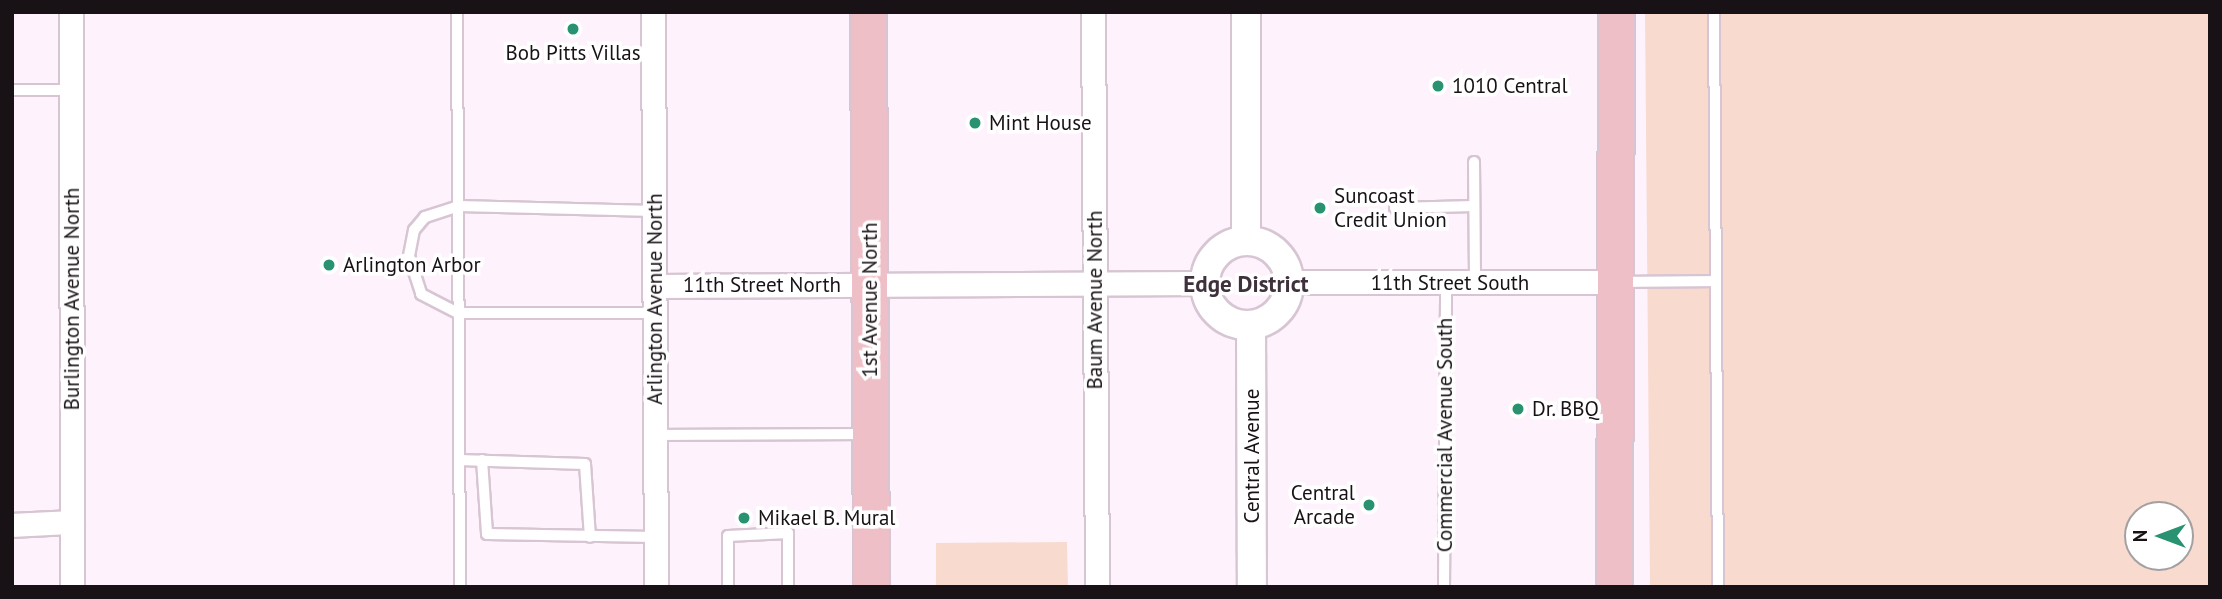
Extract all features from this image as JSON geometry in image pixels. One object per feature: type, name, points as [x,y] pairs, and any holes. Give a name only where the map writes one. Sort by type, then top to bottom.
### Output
[{"type":"main road","name":"1st Avenue North","points":[[868,12],[871,587]]},
{"type":"main road","points":[[1614,587],[1611,282],[1616,12]]},
{"type":"street","name":"Burlington Avenue North","points":[[71,12],[72,587]]},
{"type":"street","name":"Arlington Avenue North","points":[[653,12],[656,587]]},
{"type":"street","name":"Baum Avenue North","points":[[1093,12],[1097,587]]},
{"type":"street","points":[[1246,12],[1246,241]]},
{"type":"street","points":[[1246,241],[1280,256],[1290,282],[1274,316],[1251,325],[1223,318],[1205,282],[1221,249],[1246,241]]},
{"type":"street","name":"11th Street North","points":[[654,286],[1205,282]]},
{"type":"street","name":"11th Street South","points":[[1290,282],[1611,282]]},
{"type":"street","name":"Central Avenue","points":[[1251,325],[1252,587]]},
{"type":"street","points":[[12,525],[72,522]]},
{"type":"lane","points":[[457,12],[460,587]]},
{"type":"lane","points":[[1714,12],[1718,587]]},
{"type":"lane","points":[[12,90],[73,90]]},
{"type":"lane","points":[[1474,162],[1475,282]]},
{"type":"lane","points":[[654,211],[459,206],[425,217],[414,230],[409,256],[421,294],[458,313],[655,313]]},
{"type":"lane","points":[[1395,208],[1474,206]]},
{"type":"lane","points":[[1611,282],[1715,281]]},
{"type":"lane","name":"Commercial Avenue South","points":[[1444,587],[1446,282]]},
{"type":"lane","points":[[655,435],[870,434]]},
{"type":"lane","points":[[459,460],[585,464],[590,537]]},
{"type":"lane","points":[[482,460],[487,534],[655,537]]},
{"type":"lane","points":[[728,587],[728,536],[788,533],[788,587]]},
{"type":"shaded area","points":[[1645,12],[2210,12],[2210,587],[1650,587]]},
{"type":"shaded area","points":[[1067,542],[1068,587],[936,587],[936,543]]},
{"type":"place","name":"Bob Pitts Villas","points":[[573,29]]},
{"type":"place","name":"1010 Central","points":[[1438,86]]},
{"type":"place","name":"Mint House","points":[[975,123]]},
{"type":"place","name":"Suncoast Credit Union","points":[[1320,208]]},
{"type":"place","name":"Arlington Arbor","points":[[329,265]]},
{"type":"place","name":"Dr. BBQ","points":[[1518,409]]},
{"type":"place","name":"Central Arcade","points":[[1369,505]]},
{"type":"place","name":"Mikael B. Mural","points":[[744,518]]},
{"type":"district","name":"Edge District","points":[[1246,284]]}]
